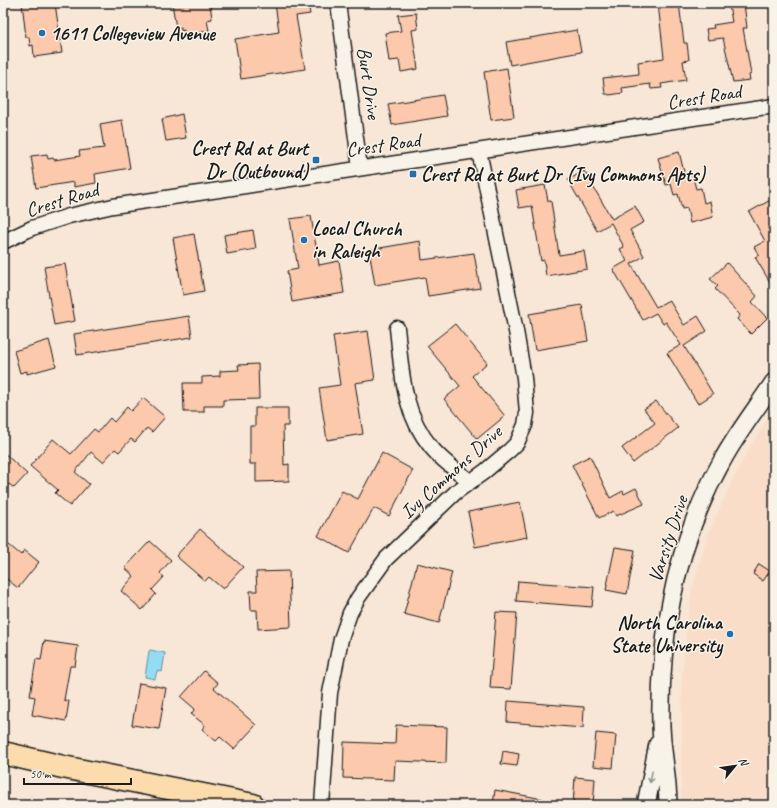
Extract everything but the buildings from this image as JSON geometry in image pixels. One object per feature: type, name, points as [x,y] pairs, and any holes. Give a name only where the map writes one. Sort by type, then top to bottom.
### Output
[{"type":"main road","points":[[3,753],[43,763],[253,805]]},
{"type":"street","name":"Burt Drive","points":[[338,3],[360,168]]},
{"type":"street","name":"Crest Road","points":[[3,242],[32,228],[69,216],[113,206],[774,106]]},
{"type":"street","name":"Ivy Commons Drive","points":[[322,805],[330,693],[341,639],[350,613],[365,586],[386,559],[470,481],[484,472],[510,450],[522,434],[528,413],[516,331],[479,151]]},
{"type":"street","points":[[397,328],[405,394],[411,416],[420,433],[432,448],[452,468],[470,481]]},
{"type":"street","name":"Varsity Drive","points":[[668,805],[661,727],[667,626],[674,587],[687,539],[697,512],[723,460],[774,382]]},
{"type":"street","name":"Varsity Drive","points":[[646,805],[661,727]]},
{"type":"shaded area","name":"North Carolina State University","points":[[774,407],[774,805],[681,805],[682,675],[691,594],[708,534],[738,469]]},
{"type":"water","points":[[150,650],[165,653],[162,672],[157,671],[155,679],[145,677]]},
{"type":"place","name":"1611 Collegeview Avenue","points":[[42,33]]},
{"type":"place","name":"Crest Rd at Burt Dr (Outbound)","points":[[316,160]]},
{"type":"place","name":"Crest Rd at Burt Dr (Ivy Commons Apts)","points":[[413,174]]},
{"type":"place","name":"Local Church in Raleigh","points":[[304,240]]},
{"type":"place","name":"North Carolina State University","points":[[730,634]]}]
